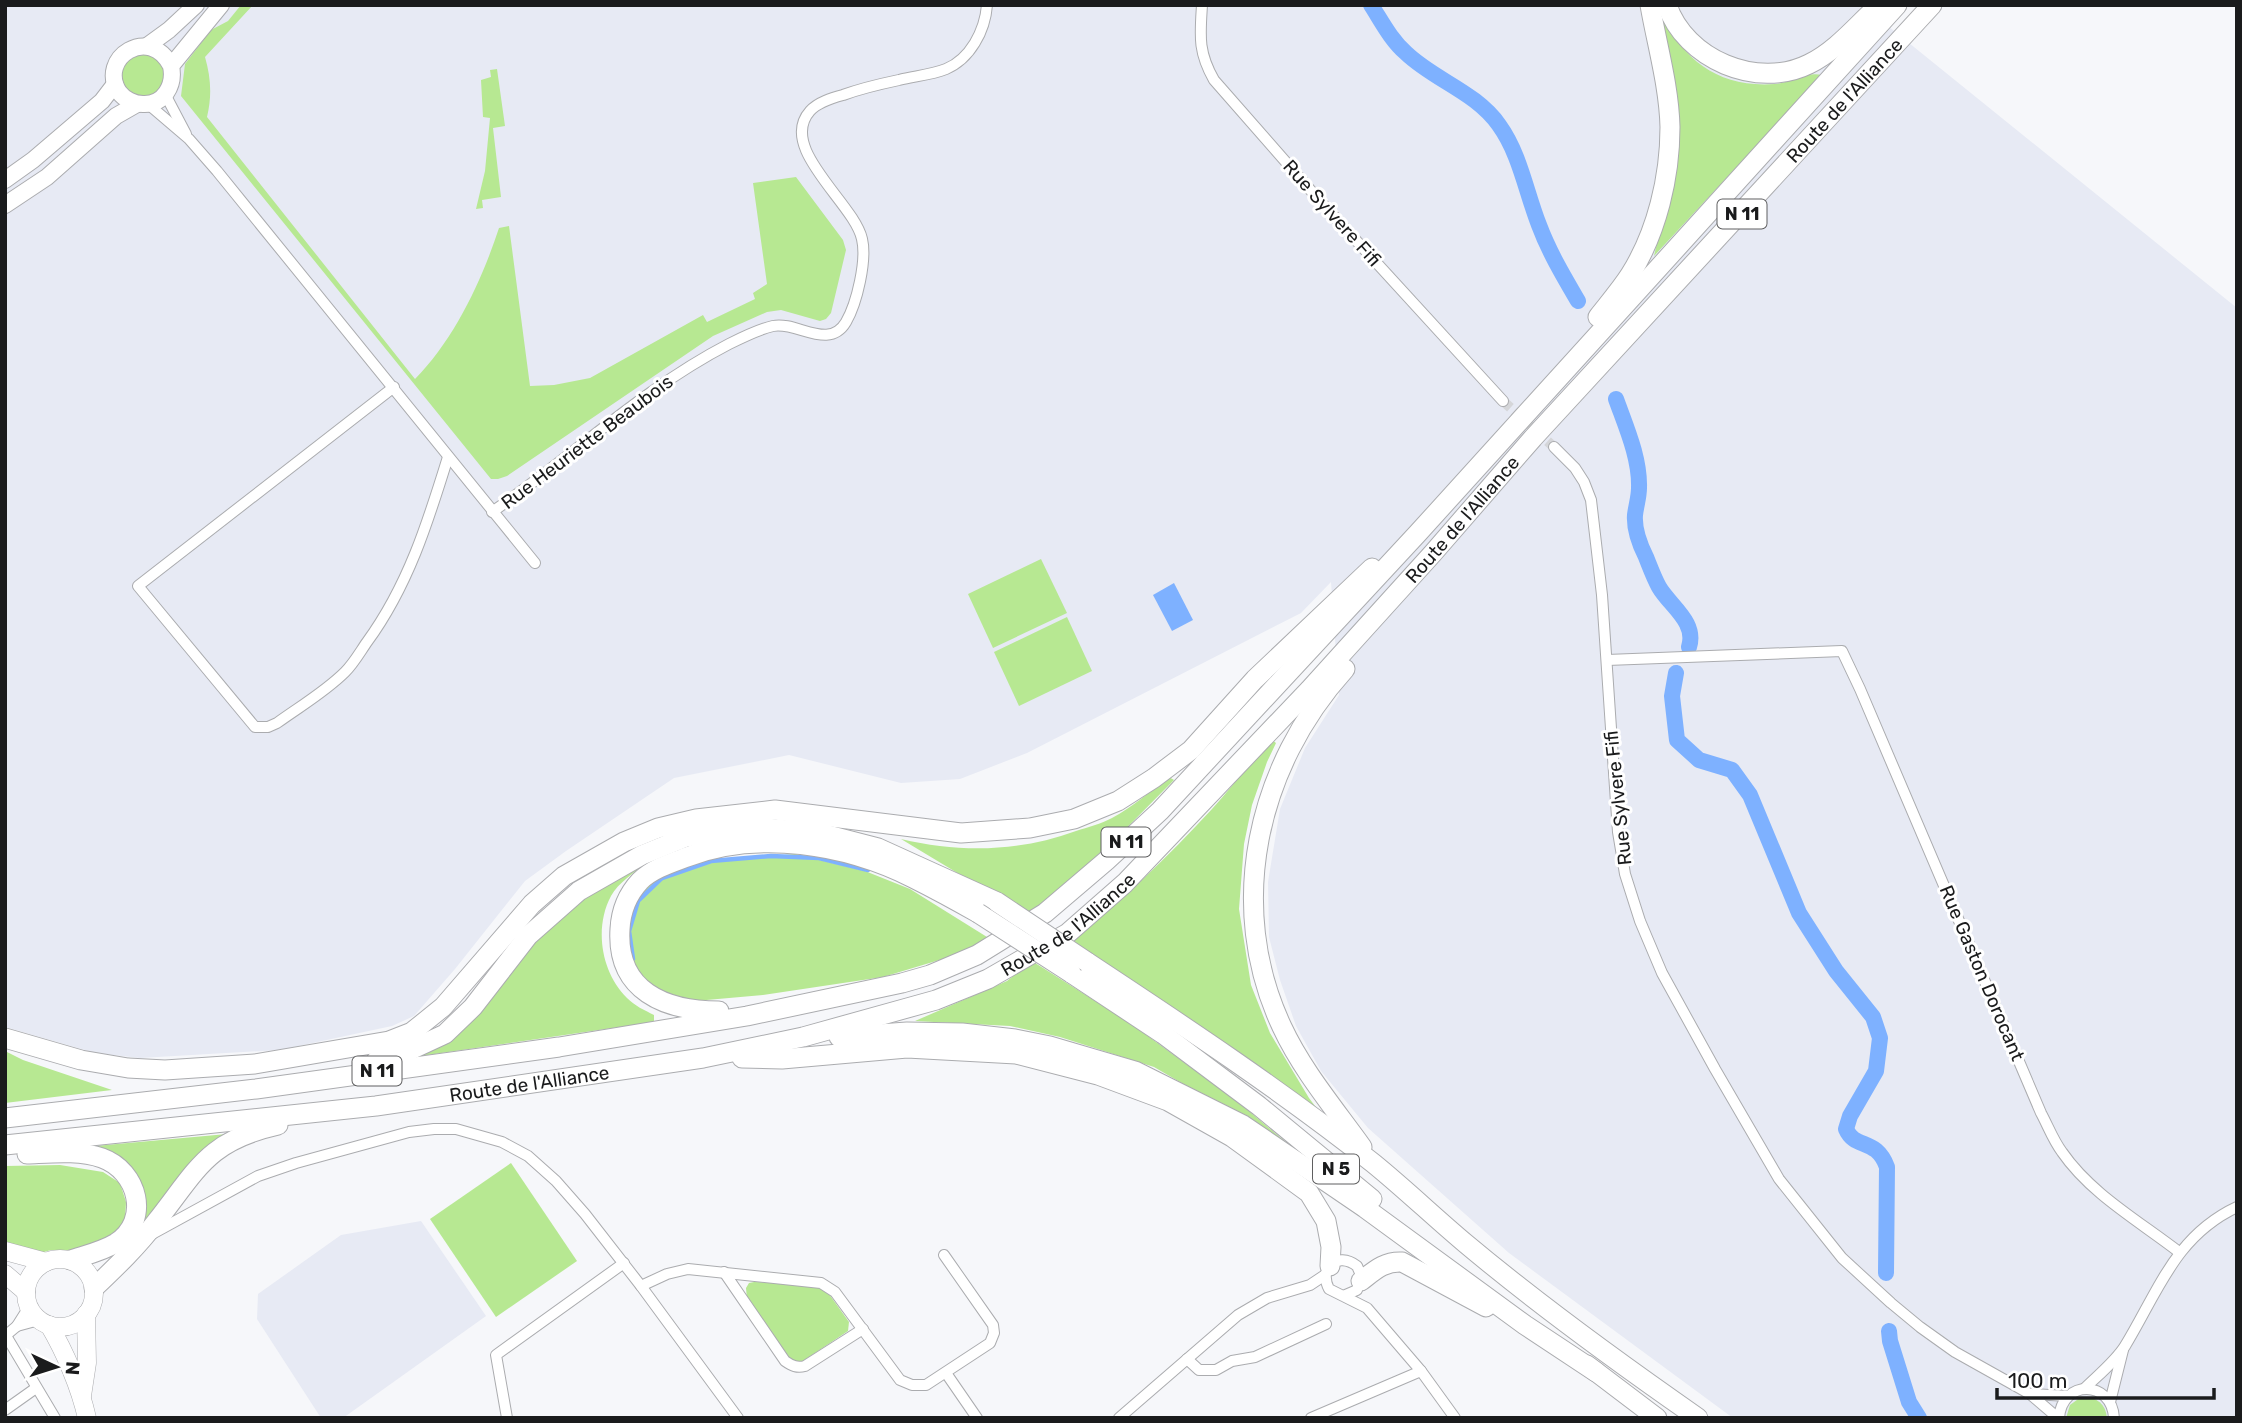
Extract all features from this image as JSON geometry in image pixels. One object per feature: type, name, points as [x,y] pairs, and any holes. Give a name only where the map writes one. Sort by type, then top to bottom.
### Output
[{"type":"highway","points":[[1549,388],[1570,354],[1630,274],[1659,211],[1668,163],[1670,125],[1650,5]]},
{"type":"highway","points":[[1667,5],[1677,27],[1704,53],[1733,69],[1770,72],[1807,65],[1827,54],[1879,5]]},
{"type":"highway","name":"Route de l'Alliance","points":[[5,1118],[559,1047],[747,1016],[878,989],[930,975],[977,955],[1045,913],[1160,811],[1418,533],[1897,5]]},
{"type":"highway","name":"Route de l'Alliance","points":[[5,1144],[376,1106],[703,1058],[803,1037],[936,1000],[988,979],[1068,933],[1125,883],[1308,690],[1533,438],[1932,5]]},
{"type":"highway","points":[[5,1038],[81,1060],[128,1068],[165,1070],[255,1064],[388,1041],[412,1032],[443,1006],[532,904],[564,876],[624,842],[658,828],[696,818],[775,810],[961,833],[996,832],[1052,825],[1074,819],[1118,801],[1191,750],[1255,679],[1365,573],[1418,533]]},
{"type":"highway","points":[[1375,1165],[1300,1060],[1282,1027],[1258,958],[1254,933],[1255,871],[1259,837],[1278,774],[1310,714],[1330,685],[1409,598],[1433,553]]},
{"type":"highway","points":[[823,815],[917,853],[997,902]]},
{"type":"highway","points":[[301,1082],[401,1054],[445,1034],[473,1007],[528,936],[579,891],[642,855],[686,837],[749,827],[816,832],[878,848],[997,902]]},
{"type":"highway","name":"N 5","points":[[747,1016],[722,1010],[695,1011],[673,1007],[653,996],[633,979],[622,958],[619,940],[625,902],[641,880],[662,866],[705,850],[740,844],[778,842],[865,858],[912,877],[978,913],[1163,1034],[1259,1106],[1426,1244],[1657,1418]]},
{"type":"highway","name":"N 5","points":[[997,902],[1226,1055],[1375,1165],[1464,1242],[1698,1418]]},
{"type":"highway","points":[[803,1037],[907,1032],[962,1033],[1050,1046],[1135,1071],[1243,1125],[1365,1208],[1525,1325],[1596,1372]]},
{"type":"highway","points":[[703,1058],[782,1059],[907,1048],[1016,1054],[1098,1075],[1168,1101],[1232,1137],[1309,1194],[1326,1221],[1331,1247],[1328,1270]]},
{"type":"highway","points":[[94,1288],[140,1241],[205,1159],[220,1147],[256,1130],[376,1106]]},
{"type":"highway","points":[[5,1155],[80,1153],[101,1158],[126,1172],[133,1183],[137,1209],[124,1236],[106,1248],[71,1260]]},
{"type":"highway","points":[[1360,1283],[1382,1265],[1402,1262],[1452,1290],[1525,1325]]},
{"type":"main road","points":[[143,104],[124,97],[115,84],[115,67],[118,60],[130,49],[147,46],[196,5]]},
{"type":"main road","points":[[171,66],[221,5]]},
{"type":"main road","points":[[5,205],[47,177],[116,116],[154,102],[165,94],[172,81],[171,66],[162,52],[147,46]]},
{"type":"main road","points":[[5,180],[33,160],[102,101],[115,84]]},
{"type":"main road","points":[[5,1251],[46,1262]]},
{"type":"main road","points":[[71,1260],[86,1271],[94,1288],[94,1298],[79,1321],[59,1327],[36,1311],[29,1280],[36,1269],[46,1262],[71,1260]]},
{"type":"main road","points":[[5,1274],[58,1341],[82,1396],[87,1418]]},
{"type":"main road","points":[[82,1396],[87,1363],[86,1314]]},
{"type":"street","name":"Rue Heuriette Beaubois","points":[[492,512],[651,391],[714,352],[774,326],[785,326],[823,336],[845,325],[854,304],[860,278],[862,240],[851,215],[818,171],[804,145],[804,122],[810,111],[820,103],[867,87],[938,71],[959,60],[975,42],[986,14],[986,5]]},
{"type":"street","name":"Rue Sylvere Fifi","points":[[1202,5],[1200,28],[1203,58],[1214,80],[1312,192],[1503,401]]},
{"type":"street","points":[[165,94],[189,139],[280,246],[535,563]]},
{"type":"street","points":[[143,104],[189,139]]},
{"type":"street","points":[[394,387],[138,586],[255,727],[268,727],[277,723],[347,670],[392,605],[410,569],[448,457]]},
{"type":"street","name":"Rue Sylvere Fifi","points":[[1554,447],[1575,468],[1591,500],[1596,528],[1620,843],[1625,874],[1657,962],[1779,1179],[1842,1258],[1887,1300],[1955,1352],[2030,1394],[2058,1418]]},
{"type":"street","name":"Rue Gaston Dorocant","points":[[1606,660],[1842,652],[2041,1113],[2061,1152],[2097,1190],[2179,1252]]},
{"type":"street","points":[[140,1241],[258,1177],[296,1163],[409,1132],[456,1129],[502,1142],[528,1156],[556,1181],[624,1263],[738,1418]]},
{"type":"street","points":[[2058,1418],[2059,1410],[2068,1396],[2084,1389],[2123,1349],[2179,1252],[2208,1224],[2237,1207]]},
{"type":"street","points":[[641,1286],[667,1273],[688,1269],[821,1283],[835,1293],[900,1380],[918,1386],[926,1385],[990,1343],[994,1333],[993,1325],[944,1255]]},
{"type":"street","points":[[1119,1418],[1245,1310],[1267,1298],[1310,1285],[1338,1260],[1353,1263],[1360,1270],[1360,1283],[1367,1308]]},
{"type":"street","points":[[507,1418],[496,1355],[624,1263]]},
{"type":"street","points":[[1328,1270],[1329,1289]]},
{"type":"street","points":[[724,1272],[785,1361],[792,1366],[805,1366],[863,1329]]},
{"type":"street","points":[[1343,1296],[1352,1293],[1360,1283]]},
{"type":"street","points":[[1310,1285],[1329,1289],[1367,1308],[1421,1371],[1455,1418]]},
{"type":"street","points":[[36,1311],[5,1335],[55,1418]]},
{"type":"street","points":[[1186,1359],[1199,1370],[1216,1370],[1232,1361],[1255,1357],[1326,1324]]},
{"type":"street","points":[[2110,1402],[2123,1349]]},
{"type":"street","points":[[1311,1418],[1421,1371]]},
{"type":"street","points":[[946,1373],[977,1418]]},
{"type":"street","points":[[5,1410],[36,1388]]},
{"type":"street","points":[[2084,1389],[2099,1391],[2110,1402],[2116,1417]]},
{"type":"street","name":"Rue Sylvere Fifi","points":[[2030,1394],[2068,1396]]},
{"type":"street","points":[[1336,1407],[1343,1418]]},
{"type":"shaded area","points":[[5,5],[1862,5],[2237,308],[2237,1418],[1733,1418],[1509,1253],[1368,1128],[1321,1071],[1296,1026],[1269,937],[1268,882],[1280,809],[1305,748],[1339,695],[1331,582],[1301,613],[1027,753],[960,779],[901,783],[789,755],[674,778],[525,881],[414,1016],[392,1026],[280,1050],[140,1058],[95,1053],[5,1027]]},
{"type":"shaded area","points":[[421,1221],[486,1316],[343,1418],[321,1418],[257,1319],[258,1294],[341,1235]]},
{"type":"green space","points":[[241,5],[253,5],[205,57],[210,87],[207,117],[415,379],[454,328],[484,268],[499,228],[509,226],[530,386],[554,385],[590,378],[703,315],[707,322],[755,299],[753,293],[767,284],[753,183],[796,177],[843,240],[846,250],[831,313],[820,321],[781,310],[767,312],[713,336],[507,476],[491,479],[181,96],[185,64],[211,30],[228,21]]},
{"type":"green space","points":[[1661,16],[1682,47],[1694,59],[1721,76],[1738,82],[1775,84],[1810,75],[1822,75],[1654,256],[1668,194]]},
{"type":"green space","points":[[146,51],[164,64],[164,79],[160,89],[153,95],[135,96],[122,84],[122,64],[132,55]]},
{"type":"green space","points":[[497,69],[505,126],[493,128],[501,197],[482,200],[483,208],[476,209],[485,171],[490,118],[483,117],[481,80],[491,77],[490,70]]},
{"type":"green space","points":[[1041,559],[1067,613],[993,648],[968,594]]},
{"type":"green space","points":[[1067,617],[1092,671],[1019,706],[994,652]]},
{"type":"green space","points":[[1270,738],[1276,743],[1252,805],[1244,844],[1239,909],[1251,985],[1270,1033],[1324,1118],[1070,943],[1178,844],[1219,801]]},
{"type":"green space","points":[[1169,777],[1174,780],[1079,876],[1027,915],[901,839],[967,848],[1033,843],[1108,820]]},
{"type":"green space","points":[[795,854],[865,871],[910,889],[987,937],[966,952],[883,977],[763,995],[684,1002],[644,985],[625,947],[636,897],[656,880],[689,864]]},
{"type":"green space","points":[[647,862],[614,891],[606,909],[602,935],[611,976],[627,998],[654,1015],[654,1022],[421,1056],[463,1029],[546,930],[581,899]]},
{"type":"green space","points":[[1032,961],[1130,1023],[1237,1101],[1332,1181],[1228,1110],[1154,1067],[1060,1037],[1010,1026],[915,1021],[1007,981]]},
{"type":"green space","points":[[5,1051],[23,1060],[112,1090],[5,1103]]},
{"type":"green space","points":[[227,1134],[195,1157],[131,1239],[145,1216],[145,1199],[84,1147]]},
{"type":"green space","points":[[511,1163],[577,1261],[496,1317],[430,1219]]},
{"type":"green space","points":[[60,1165],[103,1172],[120,1183],[126,1202],[125,1222],[117,1235],[75,1252],[51,1250],[37,1254],[5,1247],[5,1166]]},
{"type":"green space","points":[[749,1283],[813,1284],[829,1294],[849,1322],[848,1331],[803,1361],[792,1361],[747,1299],[746,1288]]},
{"type":"green space","points":[[2081,1397],[2099,1401],[2107,1418],[2066,1418],[2070,1405]]},
{"type":"water","points":[[1174,583],[1193,620],[1172,631],[1153,595]]},
{"type":"waterway","points":[[1371,5],[1391,37],[1406,53],[1479,104],[1499,125],[1517,161],[1547,245],[1578,301]]},
{"type":"waterway","points":[[1616,399],[1632,443],[1639,477],[1635,512],[1638,536],[1659,587],[1686,622],[1689,647]]},
{"type":"waterway","points":[[1676,673],[1672,696],[1677,740],[1699,760],[1732,770],[1750,795],[1799,913],[1836,971],[1873,1017],[1880,1038],[1876,1071],[1850,1116],[1846,1129],[1855,1140],[1877,1151],[1887,1167],[1886,1273]]},
{"type":"waterway","points":[[633,959],[629,931],[638,901],[662,878],[711,861],[771,856],[819,858],[868,870]]},
{"type":"waterway","points":[[1889,1331],[1909,1402],[1919,1418]]},
{"type":"tunnel","points":[[1503,401],[1554,447]]}]
